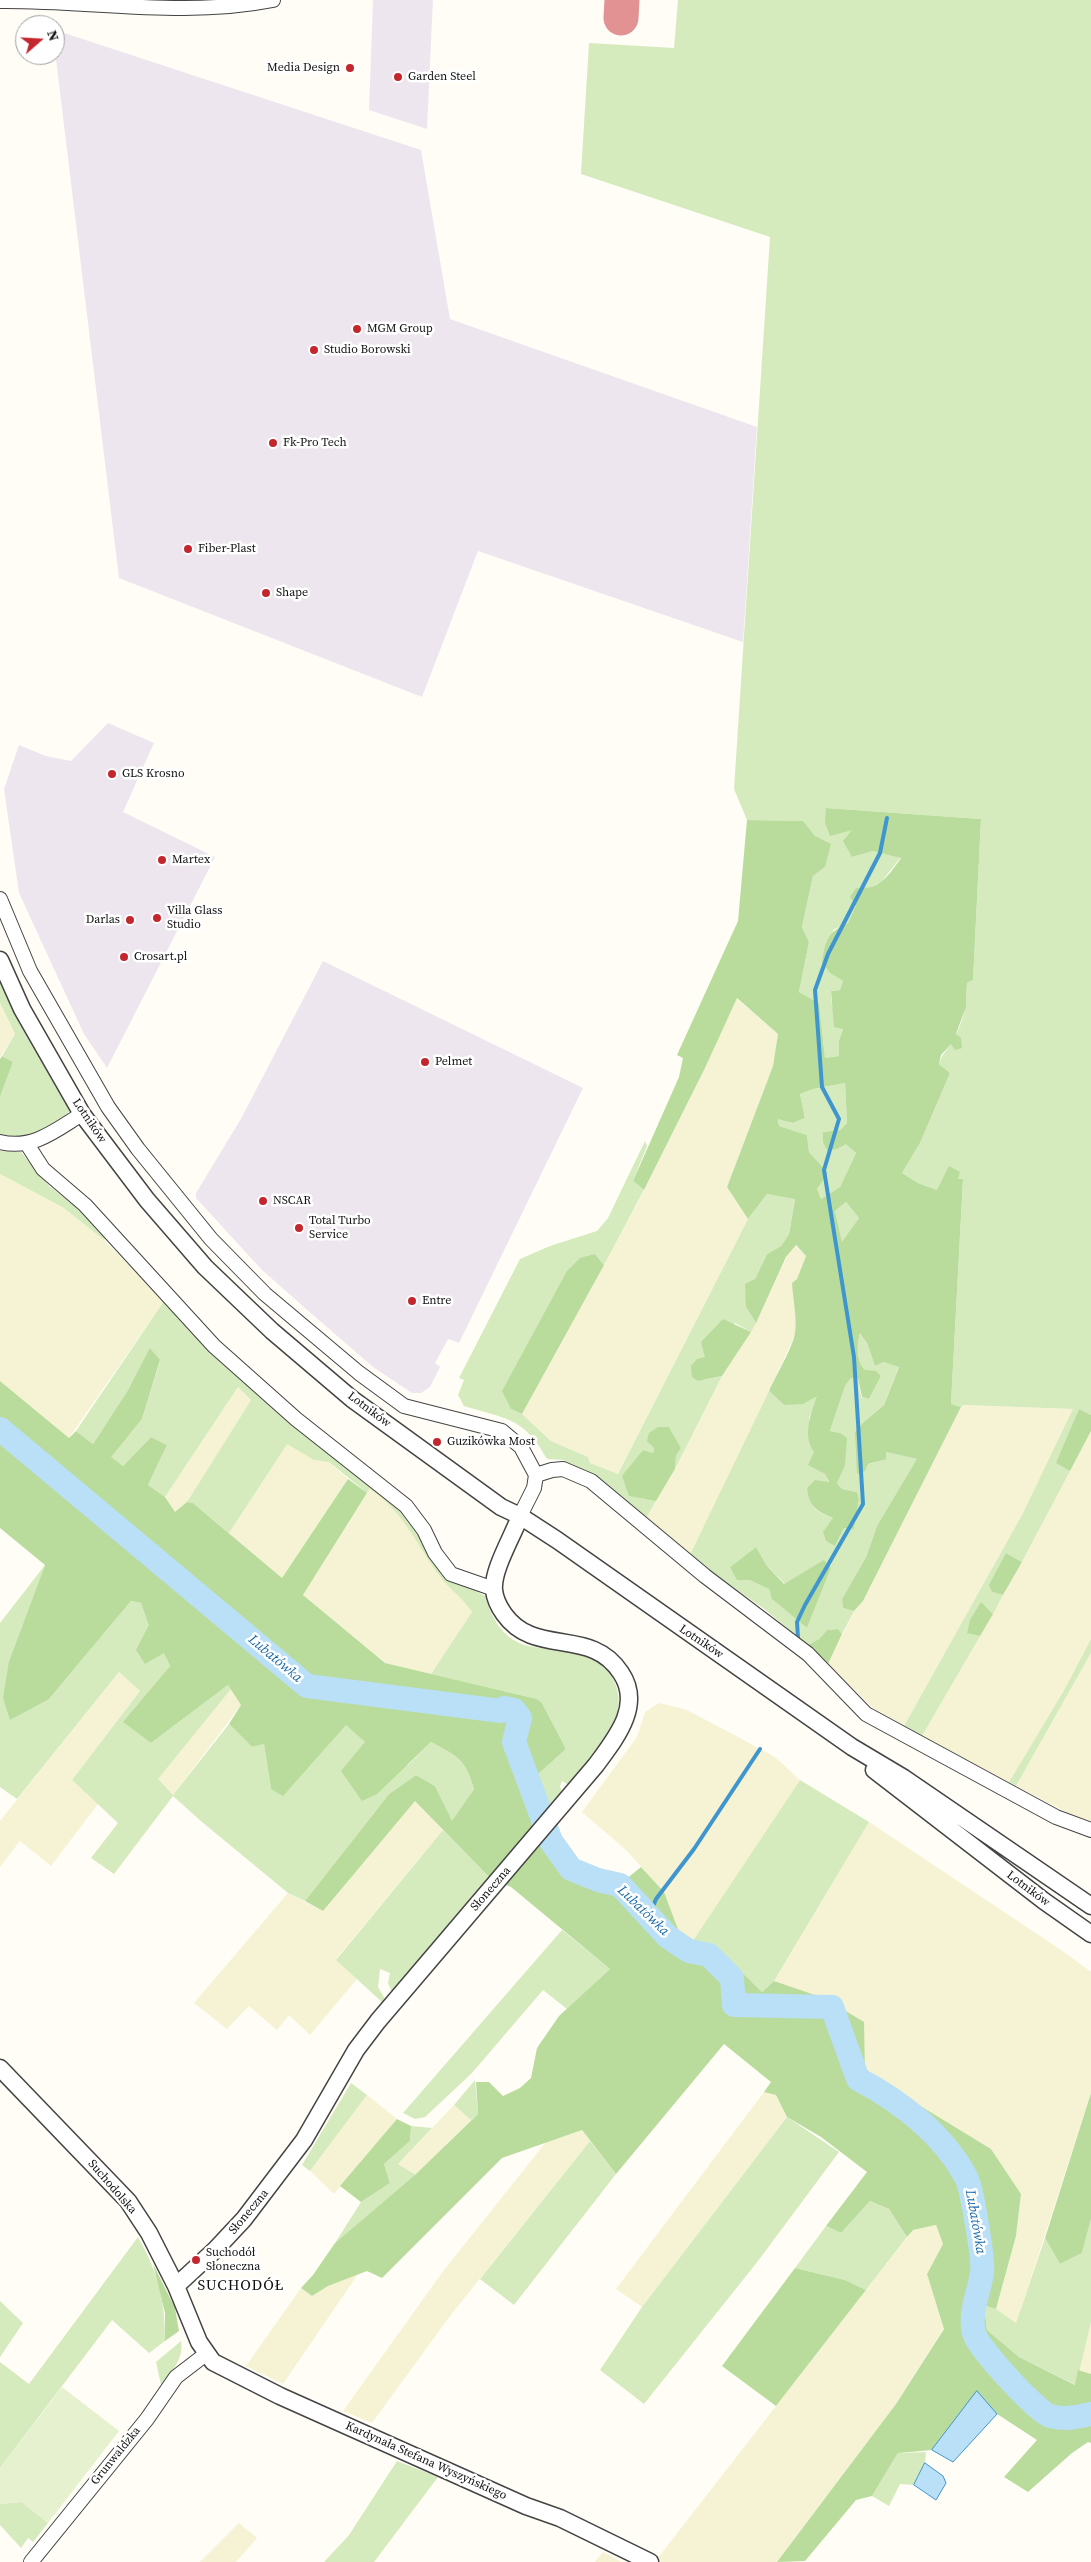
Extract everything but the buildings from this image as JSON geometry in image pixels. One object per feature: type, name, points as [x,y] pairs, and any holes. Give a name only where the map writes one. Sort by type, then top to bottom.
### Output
[{"type":"street","points":[[0,0],[72,1],[150,7],[197,8],[273,0]]},
{"type":"street","points":[[0,900],[30,971],[108,1107],[138,1149],[211,1239],[265,1294],[346,1363],[404,1406],[502,1431],[521,1447],[536,1475],[534,1488],[500,1564],[494,1589],[451,1574],[435,1553],[424,1530],[406,1506],[296,1419],[214,1346],[84,1205],[44,1169],[27,1144]]},
{"type":"street","name":"Lotników","points":[[0,960],[22,1009],[82,1114],[147,1200],[206,1267],[272,1331],[352,1399],[501,1506],[520,1516],[852,1747],[904,1778],[1091,1906]]},
{"type":"street","points":[[0,1142],[27,1144],[38,1141],[82,1114]]},
{"type":"street","points":[[536,1475],[552,1470],[563,1470],[591,1481],[689,1564],[808,1654],[866,1714],[1056,1817],[1091,1830]]},
{"type":"street","name":"Słoneczna","points":[[176,2286],[215,2250],[268,2188],[304,2140],[356,2050],[440,1947],[560,1809],[619,1733],[629,1706],[628,1691],[624,1678],[613,1660],[582,1645],[535,1638],[510,1623],[497,1604],[494,1589]]},
{"type":"street","name":"Lotników","points":[[852,1747],[871,1768],[1044,1901],[1091,1934]]},
{"type":"street","name":"Suchodolska","points":[[0,2068],[128,2201],[150,2233],[206,2354]]},
{"type":"street","name":"Grunwaldzka","points":[[30,2562],[146,2419],[176,2377],[206,2354]]},
{"type":"street","name":"Kardynała Stefana Wyszyńskiego","points":[[206,2354],[213,2362],[280,2396],[560,2518],[650,2562]]},
{"type":"shaded area","points":[[373,0],[433,0],[427,129],[369,110]]},
{"type":"shaded area","points":[[65,33],[421,150],[450,319],[757,427],[743,642],[478,551],[422,697],[119,578],[57,65],[65,65]]},
{"type":"shaded area","points":[[108,723],[154,743],[123,812],[215,857],[107,1068],[84,1034],[19,893],[4,789],[19,745],[46,756],[71,761]]},
{"type":"shaded area","points":[[323,961],[583,1088],[459,1343],[448,1339],[435,1363],[440,1367],[430,1387],[421,1393],[412,1393],[373,1367],[262,1270],[196,1198],[196,1193],[242,1117]]},
{"type":"shaded area","points":[[736,998],[778,1034],[773,1066],[727,1187],[748,1219],[618,1474],[590,1463],[588,1457],[551,1441],[522,1414],[641,1197],[705,1068]]},
{"type":"shaded area","points":[[0,1003],[15,1034],[0,1057]]},
{"type":"shaded area","points":[[0,1174],[64,1208],[104,1240],[164,1301],[69,1438],[0,1381]]},
{"type":"shaded area","points":[[795,1245],[806,1256],[797,1279],[795,1335],[695,1550],[689,1557],[645,1520],[675,1469],[722,1376],[751,1332],[787,1257]]},
{"type":"shaded area","points":[[238,1387],[251,1400],[187,1502],[175,1513],[165,1497]]},
{"type":"shaded area","points":[[962,1405],[1074,1409],[1023,1513],[904,1726],[873,1708],[828,1664],[854,1611],[863,1601]]},
{"type":"shaded area","points":[[1091,1431],[1091,1639],[1063,1692],[1009,1782],[922,1736],[1022,1562]]},
{"type":"shaded area","points":[[286,1443],[314,1460],[329,1462],[348,1479],[282,1578],[229,1533]]},
{"type":"shaded area","points":[[370,1489],[383,1497],[408,1525],[439,1576],[465,1601],[472,1612],[431,1674],[385,1663],[303,1595]]},
{"type":"shaded area","points":[[1091,1653],[1091,1821],[1072,1815],[1016,1786]]},
{"type":"shaded area","points":[[119,1672],[140,1691],[72,1780],[98,1804],[51,1866],[20,1841],[0,1867],[0,1821]]},
{"type":"shaded area","points":[[231,1689],[241,1705],[173,1795],[157,1779]]},
{"type":"shaded area","points":[[659,1703],[687,1710],[775,1757],[800,1780],[690,1945],[681,1937],[664,1892],[626,1850],[582,1812],[637,1737],[645,1712]]},
{"type":"shaded area","points":[[415,1800],[443,1830],[336,1959],[357,1979],[310,2035],[289,2015],[277,2030],[249,2006],[227,2029],[194,2003],[288,1893],[323,1911]]},
{"type":"shaded area","points":[[869,1822],[1091,1972],[1091,2093],[1016,2324],[996,2309],[1016,2236],[1021,2194],[991,2149],[865,2072],[824,1998],[774,1981]]},
{"type":"shaded area","points":[[764,2092],[776,2095],[787,2117],[642,2307],[616,2289]]},
{"type":"shaded area","points":[[367,2095],[397,2119],[334,2194],[310,2171]]},
{"type":"shaded area","points":[[454,2105],[471,2120],[416,2175],[398,2164]]},
{"type":"shaded area","points":[[582,2130],[590,2141],[450,2316],[372,2423],[343,2411],[444,2270],[546,2142]]},
{"type":"shaded area","points":[[936,2225],[943,2244],[927,2274],[944,2328],[896,2404],[777,2562],[661,2562],[657,2559],[913,2230]]},
{"type":"shaded area","points":[[358,2274],[283,2384],[246,2366],[301,2288],[312,2296],[328,2286]]},
{"type":"shaded area","points":[[1091,2322],[1091,2374],[1078,2370]]},
{"type":"shaded area","points":[[239,2523],[257,2538],[236,2562],[200,2562]]},
{"type":"shaded area","points":[[603,2552],[622,2562],[595,2562]]},
{"type":"green space","points":[[678,0],[1091,0],[1091,1415],[1079,1409],[1057,1463],[1070,1471],[1022,1562],[1006,1553],[992,1592],[1003,1595],[993,1614],[981,1603],[967,1632],[980,1636],[922,1736],[904,1726],[1023,1513],[1073,1409],[963,1405],[961,1407],[951,1404],[963,1179],[958,1179],[937,1190],[918,1183],[902,1173],[920,1143],[950,1073],[939,1064],[960,1027],[966,1005],[967,983],[973,980],[981,819],[826,808],[852,830],[852,857],[873,851],[901,857],[882,881],[868,889],[848,923],[833,930],[830,973],[843,981],[840,990],[831,991],[832,1006],[843,1028],[839,1040],[839,1056],[825,1058],[819,1003],[799,992],[809,942],[802,927],[813,876],[825,867],[815,836],[802,821],[747,820],[734,789],[770,237],[581,174],[589,43],[674,48]]},
{"type":"green space","points":[[826,808],[981,819],[973,980],[967,983],[966,1007],[956,1034],[961,1038],[962,1048],[955,1050],[951,1044],[941,1055],[939,1064],[950,1073],[920,1143],[902,1173],[918,1183],[937,1190],[949,1166],[960,1172],[958,1179],[963,1179],[951,1404],[961,1407],[863,1601],[854,1611],[843,1608],[842,1599],[866,1557],[877,1526],[917,1459],[886,1452],[886,1459],[868,1464],[865,1471],[857,1474],[855,1432],[884,1405],[899,1367],[884,1362],[875,1366],[867,1343],[860,1333],[858,1348],[860,1362],[865,1370],[876,1371],[881,1376],[869,1399],[862,1397],[858,1378],[851,1378],[845,1386],[830,1431],[840,1433],[847,1438],[845,1465],[837,1483],[842,1489],[857,1492],[859,1499],[854,1529],[844,1528],[835,1546],[826,1541],[823,1532],[833,1518],[822,1513],[811,1504],[807,1488],[815,1480],[829,1482],[825,1474],[808,1465],[814,1452],[810,1445],[808,1431],[817,1396],[803,1404],[784,1405],[769,1391],[794,1339],[795,1314],[792,1283],[797,1279],[806,1256],[796,1245],[786,1257],[756,1323],[746,1307],[745,1284],[755,1279],[767,1254],[781,1246],[789,1234],[795,1199],[767,1194],[748,1219],[727,1187],[773,1066],[778,1034],[737,998],[705,1068],[644,1190],[633,1181],[679,1077],[683,1058],[677,1055],[738,921],[747,820],[803,821],[815,836],[831,844],[825,867],[813,876],[802,927],[809,942],[799,992],[819,1003],[825,1058],[839,1056],[839,1040],[843,1029],[834,1027],[831,991],[840,990],[843,981],[830,973],[822,962],[826,942],[836,930],[848,923],[856,906],[850,897],[856,888],[871,887],[883,880],[901,858],[873,851],[852,857],[843,841],[852,830],[830,836],[825,823]],"holes":[[[845,1083],[847,1123],[840,1130],[823,1132],[823,1142],[827,1150],[837,1149],[846,1144],[856,1153],[840,1187],[821,1199],[817,1189],[828,1173],[809,1152],[807,1135],[779,1126],[778,1119],[793,1123],[805,1118],[800,1094],[813,1089]],[[846,1202],[859,1218],[842,1242],[835,1211]]]},
{"type":"green space","points":[[0,977],[20,1025],[71,1109],[48,1129],[20,1137],[0,1136],[0,1097],[13,1062],[2,1056],[15,1034],[0,1003]]},
{"type":"green space","points":[[2,1056],[13,1062],[0,1097],[0,1059]]},
{"type":"green space","points":[[845,1083],[847,1123],[840,1130],[823,1132],[837,1149],[846,1143],[856,1153],[840,1187],[821,1199],[817,1189],[828,1173],[809,1152],[807,1135],[779,1126],[778,1118],[793,1123],[805,1118],[800,1094],[813,1089]]},
{"type":"green space","points":[[645,1141],[647,1146],[633,1181],[644,1190],[604,1265],[595,1254],[511,1409],[522,1414],[551,1441],[588,1457],[590,1463],[618,1474],[748,1219],[767,1194],[795,1198],[789,1234],[781,1246],[767,1254],[755,1279],[746,1307],[756,1323],[751,1332],[735,1323],[705,1357],[704,1380],[722,1376],[675,1469],[676,1456],[681,1448],[669,1427],[654,1448],[653,1453],[643,1450],[635,1462],[642,1499],[656,1501],[645,1520],[564,1466],[564,1460],[547,1459],[539,1445],[522,1427],[503,1417],[464,1406],[458,1395],[464,1380],[459,1378],[520,1259],[550,1246],[597,1231],[608,1218]]},
{"type":"green space","points":[[0,1151],[21,1152],[49,1186],[90,1218],[107,1237],[104,1240],[64,1208],[0,1174]]},
{"type":"green space","points":[[846,1202],[859,1218],[842,1243],[835,1211]]},
{"type":"green space","points":[[595,1254],[604,1265],[522,1414],[511,1409],[502,1391],[567,1271],[580,1258]]},
{"type":"green space","points":[[164,1301],[399,1505],[467,1586],[485,1596],[496,1622],[503,1632],[516,1642],[525,1645],[585,1654],[607,1669],[615,1683],[619,1697],[618,1711],[613,1725],[597,1751],[569,1785],[562,1781],[560,1786],[562,1793],[544,1811],[537,1775],[566,1749],[542,1703],[537,1699],[431,1674],[472,1612],[442,1579],[400,1517],[381,1497],[370,1489],[367,1493],[329,1462],[314,1460],[287,1444],[229,1533],[193,1503],[187,1502],[251,1400],[238,1387],[165,1497],[148,1485],[167,1445],[151,1437],[123,1466],[110,1457],[142,1419],[160,1361],[151,1349],[128,1390],[93,1444],[76,1431]]},
{"type":"green space","points":[[723,1319],[751,1332],[722,1376],[698,1381],[692,1377],[691,1366],[697,1359],[705,1357],[701,1342]]},
{"type":"green space","points":[[860,1332],[867,1343],[875,1366],[884,1362],[899,1366],[884,1405],[865,1421],[868,1464],[873,1463],[886,1452],[918,1459],[877,1526],[866,1557],[842,1599],[843,1608],[854,1611],[842,1634],[838,1629],[827,1630],[819,1639],[808,1645],[763,1608],[689,1557],[769,1391],[784,1405],[818,1395],[809,1418],[816,1468],[825,1474],[829,1483],[807,1488],[809,1500],[814,1508],[822,1514],[833,1518],[835,1546],[844,1528],[854,1528],[859,1499],[857,1492],[842,1489],[837,1483],[839,1433],[830,1431],[845,1386],[851,1378],[858,1377],[861,1397],[869,1399],[881,1376],[875,1371],[865,1371],[862,1367],[858,1352]],"holes":[[[756,1547],[767,1566],[785,1584],[803,1573],[831,1568],[807,1628],[773,1599],[769,1589],[730,1567]]]},
{"type":"green space","points":[[150,1348],[160,1360],[142,1419],[111,1457],[123,1466],[151,1437],[167,1445],[148,1485],[165,1497],[175,1512],[187,1502],[193,1503],[282,1578],[348,1479],[367,1493],[303,1595],[385,1663],[537,1699],[542,1703],[566,1749],[537,1775],[547,1824],[574,1867],[620,1884],[641,1867],[664,1892],[681,1937],[690,1945],[716,1947],[762,1992],[774,1981],[824,1998],[864,2022],[865,2072],[991,2149],[1021,2194],[1016,2236],[996,2309],[984,2305],[987,2330],[1019,2357],[1075,2385],[1078,2370],[1091,2374],[1091,2443],[1088,2442],[1072,2453],[1028,2492],[1004,2477],[1037,2440],[997,2414],[977,2392],[932,2450],[898,2453],[872,2496],[856,2500],[805,2561],[777,2562],[896,2404],[944,2329],[927,2274],[943,2244],[936,2225],[913,2230],[907,2237],[889,2209],[870,2201],[841,2233],[826,2226],[867,2172],[821,2137],[787,2117],[776,2095],[764,2092],[771,2082],[724,2044],[616,2174],[582,2130],[502,2158],[382,2278],[367,2271],[328,2286],[312,2296],[301,2288],[313,2275],[335,2243],[415,2175],[478,2114],[476,2082],[489,2082],[503,2096],[520,2088],[531,2078],[537,2048],[559,2016],[610,1969],[511,1887],[490,1878],[415,1801],[323,1911],[305,1901],[389,1794],[416,1775],[435,1786],[452,1821],[474,1789],[464,1764],[454,1755],[431,1742],[377,1794],[362,1801],[341,1771],[365,1742],[346,1725],[283,1796],[271,1789],[264,1744],[252,1747],[229,1724],[241,1705],[228,1685],[151,1743],[123,1722],[170,1666],[164,1653],[145,1664],[136,1650],[149,1625],[141,1603],[131,1601],[49,1699],[10,1720],[3,1698],[9,1661],[45,1565],[0,1528],[0,1381],[69,1438],[76,1431],[93,1444],[128,1390]]},
{"type":"green space","points":[[1079,1409],[1091,1415],[1091,1431],[1070,1471],[1056,1463]]},
{"type":"green space","points":[[658,1427],[669,1427],[681,1448],[676,1456],[675,1469],[656,1501],[629,1496],[622,1476],[643,1450],[653,1453],[654,1448],[647,1441],[649,1433]]},
{"type":"green space","points":[[756,1547],[767,1566],[784,1584],[824,1560],[831,1568],[807,1628],[772,1599],[769,1589],[750,1580],[737,1580],[730,1567]]},
{"type":"green space","points":[[1006,1553],[1022,1562],[1003,1595],[992,1592],[989,1585]]},
{"type":"green space","points":[[45,1565],[9,1661],[49,1699],[131,1601],[141,1603],[170,1666],[124,1722],[151,1743],[228,1685],[231,1689],[158,1779],[173,1795],[229,1724],[252,1747],[264,1744],[271,1789],[346,1724],[365,1742],[408,1765],[431,1742],[454,1755],[464,1764],[474,1789],[452,1822],[435,1786],[416,1775],[389,1794],[305,1901],[288,1893],[173,1796],[114,1874],[91,1858],[118,1823],[72,1780],[140,1691],[119,1672],[17,1799],[0,1787],[0,1623]]},
{"type":"green space","points":[[981,1602],[993,1614],[980,1636],[967,1633],[970,1620]]},
{"type":"green space","points":[[838,1629],[842,1634],[828,1664],[808,1645],[819,1639],[827,1630]]},
{"type":"green space","points":[[1091,1639],[1091,1653],[1016,1786],[1009,1782],[1063,1692]]},
{"type":"green space","points":[[800,1780],[869,1822],[774,1981],[762,1992],[716,1947],[690,1945]]},
{"type":"green space","points":[[443,1830],[490,1878],[399,1988],[392,1992],[388,1983],[390,1973],[380,1969],[378,1987],[385,1999],[383,2003],[336,1960]]},
{"type":"green space","points":[[562,1930],[610,1969],[567,2009],[543,1990],[472,2073],[425,2117],[415,2119],[403,2113]]},
{"type":"green space","points":[[475,2080],[478,2114],[471,2120],[454,2105]]},
{"type":"green space","points":[[351,2083],[367,2095],[310,2171],[302,2165]]},
{"type":"green space","points":[[1091,2093],[1091,2219],[1082,2253],[1060,2264],[1045,2238]]},
{"type":"green space","points":[[787,2117],[839,2152],[758,2261],[644,2404],[600,2370],[642,2307]]},
{"type":"green space","points":[[397,2119],[411,2126],[410,2141],[384,2164],[390,2183],[361,2202],[340,2186]]},
{"type":"green space","points":[[411,2126],[432,2128],[398,2164],[416,2175],[335,2243],[361,2202],[390,2183],[384,2164],[410,2141]]},
{"type":"green space","points":[[590,2141],[616,2174],[514,2305],[480,2279]]},
{"type":"green space","points":[[870,2201],[889,2209],[907,2237],[866,2290],[845,2280],[795,2268],[826,2226],[841,2233]]},
{"type":"green space","points":[[1091,2219],[1091,2322],[1076,2385],[1019,2357],[987,2330],[984,2304],[996,2309],[1016,2323],[1045,2238],[1060,2264],[1082,2253]]},
{"type":"green space","points":[[138,2237],[151,2263],[159,2287],[164,2312],[165,2341],[149,2353],[112,2320],[0,2468],[0,2362],[29,2384]]},
{"type":"green space","points":[[153,2264],[175,2308],[179,2331],[165,2341],[165,2313]]},
{"type":"green space","points":[[795,2268],[845,2280],[866,2290],[776,2406],[722,2366]]},
{"type":"green space","points":[[0,2301],[23,2323],[0,2357]]},
{"type":"green space","points":[[181,2341],[179,2359],[161,2385],[156,2362]]},
{"type":"green space","points":[[62,2387],[119,2431],[48,2523],[22,2502],[0,2504],[0,2468]]},
{"type":"green space","points":[[926,2452],[925,2463],[914,2485],[900,2484],[889,2506],[872,2496],[898,2453]]},
{"type":"green space","points":[[397,2461],[438,2477],[374,2562],[324,2562],[349,2535]]},
{"type":"green space","points":[[22,2502],[48,2523],[33,2542],[28,2538],[21,2548],[0,2525],[0,2504]]},
{"type":"water","points":[[977,2391],[997,2414],[953,2462],[932,2450]]},
{"type":"water","points":[[925,2463],[943,2476],[946,2483],[936,2500],[914,2485]]},
{"type":"waterway","points":[[798,1638],[797,1622],[805,1605],[863,1504],[854,1357],[824,1170],[839,1119],[822,1087],[815,990],[828,954],[880,853],[887,818]]},
{"type":"waterway","name":"Lubatówka","points":[[0,1429],[307,1686],[501,1711],[504,1708],[514,1710],[520,1718],[514,1742],[551,1841],[571,1869],[598,1880],[620,1885],[668,1937],[689,1951],[709,1955],[732,1978],[734,2005],[832,2007],[858,2079],[905,2108],[919,2120],[945,2147],[966,2177],[974,2209],[982,2266],[973,2318],[974,2333],[978,2340],[1008,2378],[1043,2412],[1060,2418],[1091,2414]]},
{"type":"waterway","points":[[649,1917],[656,1899],[694,1849],[760,1749]]},
{"type":"taxiway","points":[[621,18],[622,0]]},
{"type":"place","name":"Media Design","points":[[350,68]]},
{"type":"place","name":"Garden Steel","points":[[398,77]]},
{"type":"place","name":"MGM Group","points":[[357,329]]},
{"type":"place","name":"Studio Borowski","points":[[314,350]]},
{"type":"place","name":"Fk-Pro Tech","points":[[273,443]]},
{"type":"place","name":"Fiber-Plast","points":[[188,549]]},
{"type":"place","name":"Shape","points":[[266,593]]},
{"type":"place","name":"GLS Krosno","points":[[112,774]]},
{"type":"place","name":"Martex","points":[[162,860]]},
{"type":"place","name":"Villa Glass Studio","points":[[157,918]]},
{"type":"place","name":"Darlas","points":[[130,920]]},
{"type":"place","name":"Crosart.pl","points":[[124,957]]},
{"type":"place","name":"Pelmet","points":[[425,1062]]},
{"type":"place","name":"NSCAR","points":[[263,1201]]},
{"type":"place","name":"Total Turbo Service","points":[[299,1228]]},
{"type":"place","name":"Entre","points":[[412,1301]]},
{"type":"place","name":"Guzikówka Most","points":[[437,1442]]},
{"type":"place","name":"Suchodół Słoneczna","points":[[196,2260]]},
{"type":"district","name":"SUCHODÓŁ","points":[[241,2286]]}]
